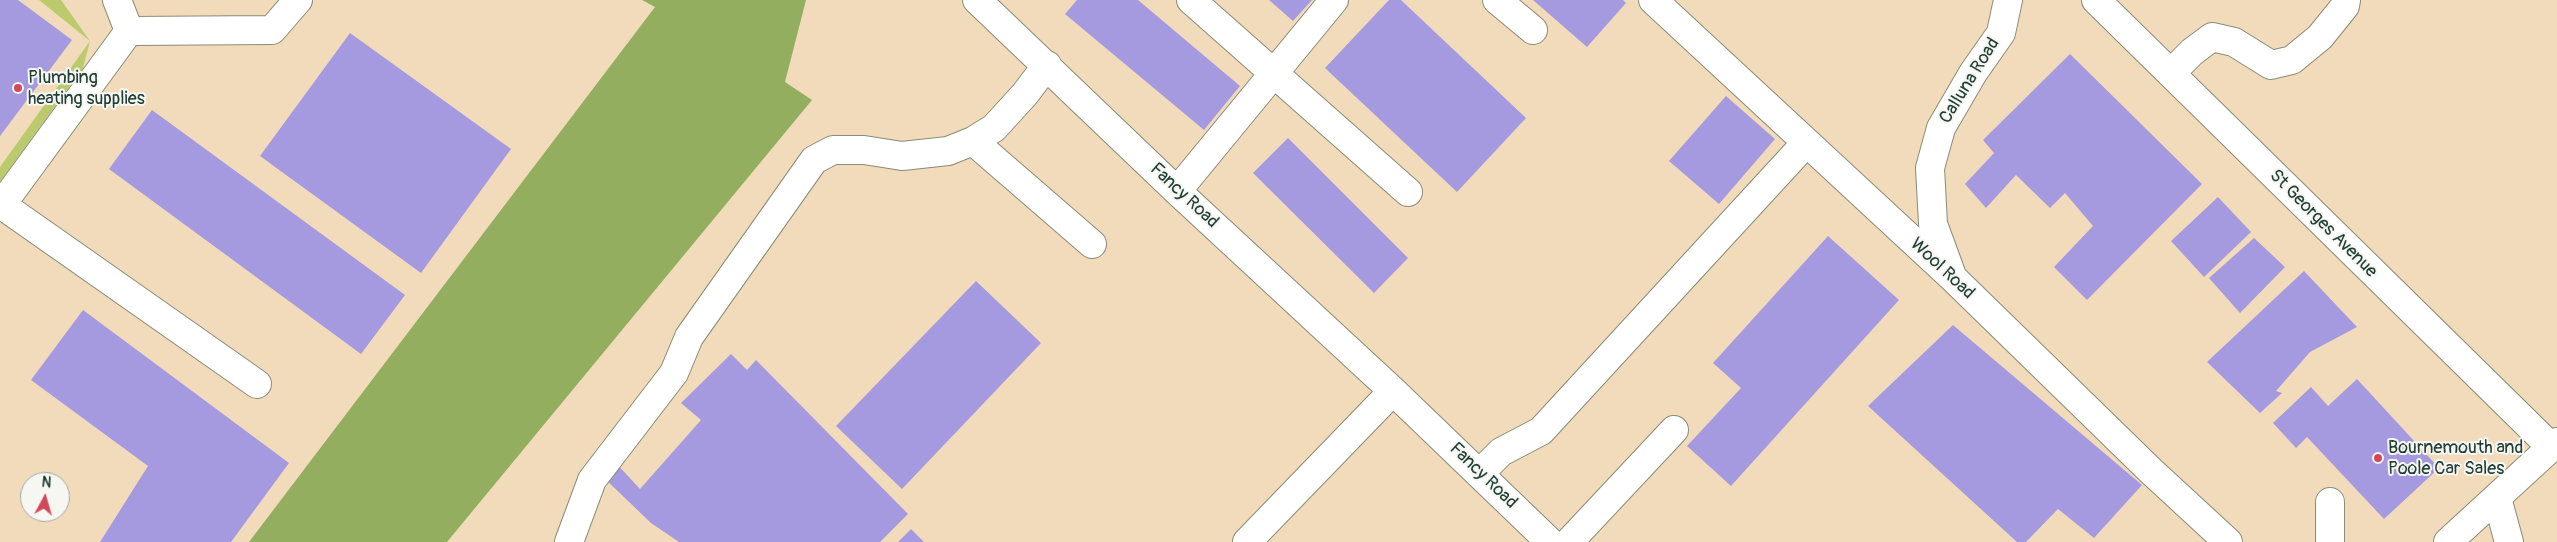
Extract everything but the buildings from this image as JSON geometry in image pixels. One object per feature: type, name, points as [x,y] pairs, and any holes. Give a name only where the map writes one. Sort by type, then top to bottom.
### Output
[{"type":"street","points":[[117,0],[129,31]]},
{"type":"street","points":[[129,31],[272,30],[298,0]]},
{"type":"street","name":"Fancy Road","points":[[977,0],[1177,191],[1393,390],[1550,542]]},
{"type":"street","points":[[1191,0],[1408,192]]},
{"type":"street","points":[[1177,191],[1334,0]]},
{"type":"street","points":[[1497,0],[1533,30]]},
{"type":"street","name":"Wool Road","points":[[1653,0],[1953,278],[2151,472],[2228,542]]},
{"type":"street","name":"Calluna Road","points":[[1953,278],[1933,224],[1930,168],[1941,128],[1972,73],[2000,33],[2008,0]]},
{"type":"street","name":"St Georges Avenue","points":[[2096,0],[2375,276],[2554,444]]},
{"type":"street","points":[[2171,73],[2192,52],[2212,37],[2234,42],[2271,65],[2292,60],[2320,37],[2345,6],[2346,0]]},
{"type":"street","points":[[129,31],[1,206],[257,384]]},
{"type":"street","points":[[569,542],[592,480],[674,373],[689,337],[814,160],[833,150],[864,150],[902,156],[948,151],[973,142],[994,128],[1025,94],[1047,65]]},
{"type":"street","points":[[973,142],[1092,244]]},
{"type":"street","points":[[1480,473],[1501,452],[1541,431],[1806,143]]},
{"type":"street","points":[[1248,542],[1393,390]]},
{"type":"street","points":[[1569,542],[1674,430]]},
{"type":"street","points":[[2448,542],[2554,444]]},
{"type":"street","points":[[2497,498],[2508,542]]},
{"type":"street","points":[[2330,502],[2330,542]]},
{"type":"green space","points":[[39,0],[61,0],[90,41]]},
{"type":"green space","points":[[642,0],[806,0],[785,82],[812,100],[447,542],[249,542],[655,7]]},
{"type":"green space","points":[[90,41],[83,68],[0,182],[0,167]]},
{"type":"place","name":"Plumbing heating supplies","points":[[18,88]]},
{"type":"place","name":"Bournemouth and Poole Car Sales","points":[[2378,458]]}]
